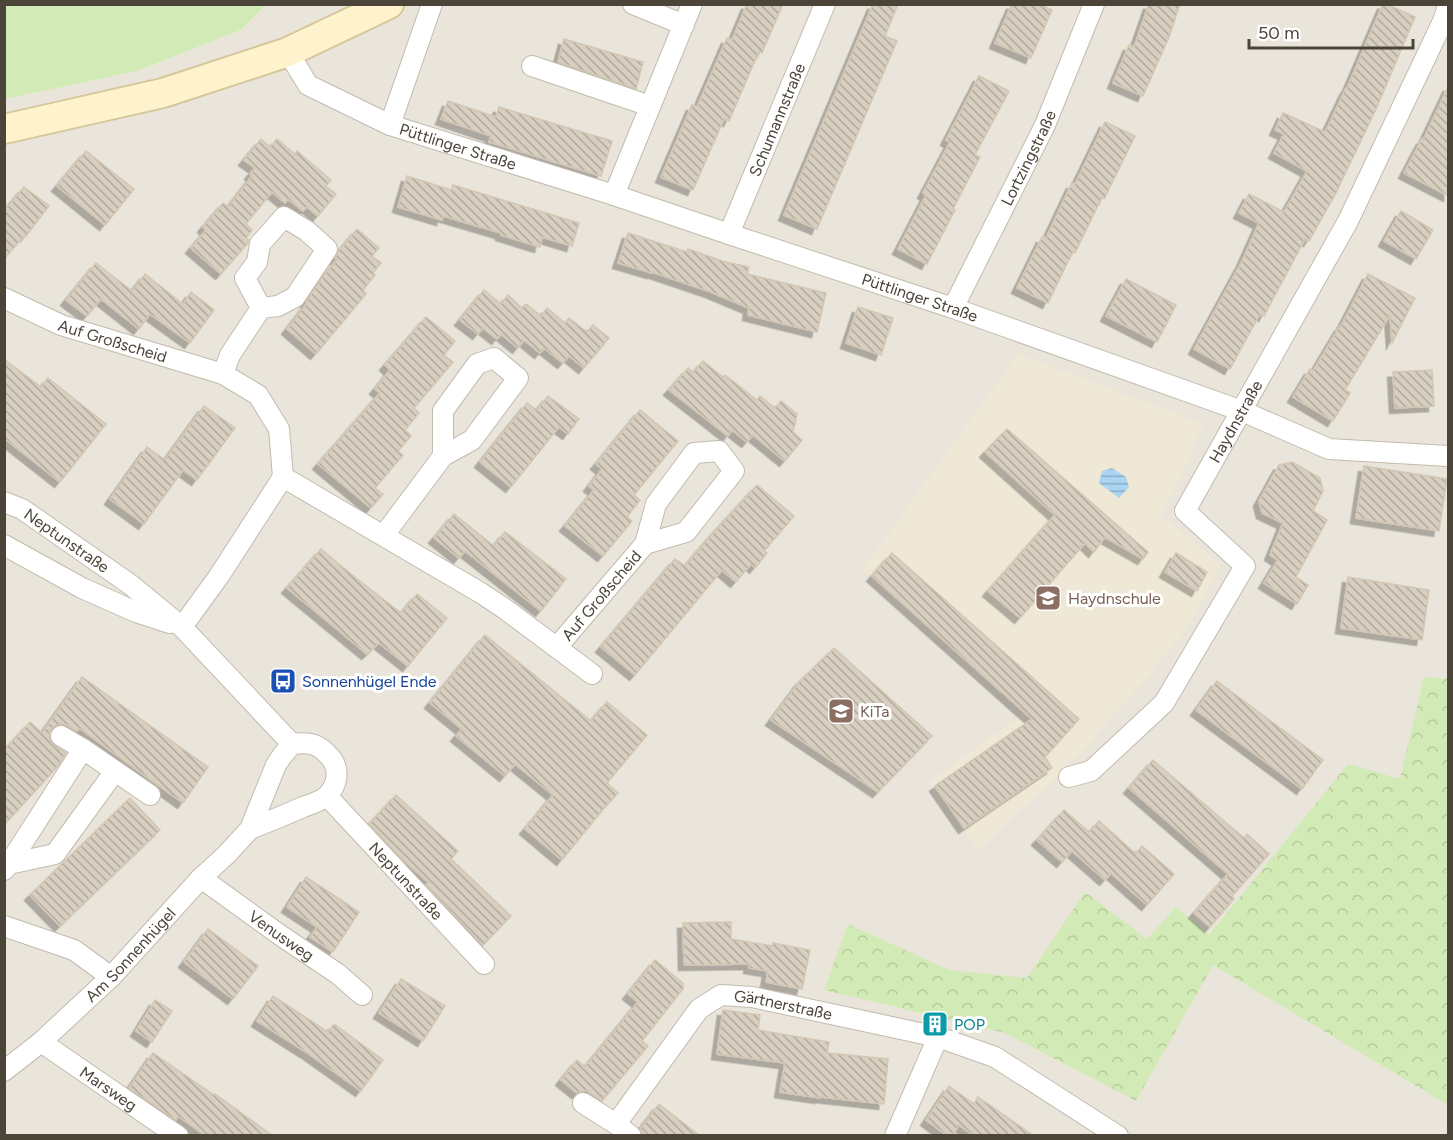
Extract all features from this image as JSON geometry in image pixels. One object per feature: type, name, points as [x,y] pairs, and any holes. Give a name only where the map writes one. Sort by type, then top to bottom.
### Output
[{"type":"main road","points":[[4,129],[163,93],[288,52],[390,4]]},
{"type":"street","name":"Püttlinger Straße","points":[[390,125],[432,4]]},
{"type":"street","points":[[633,4],[684,25]]},
{"type":"street","points":[[614,195],[692,4]]},
{"type":"street","name":"Schumannstraße","points":[[729,234],[825,4]]},
{"type":"street","name":"Lortzingstraße","points":[[952,308],[1045,125],[1094,4]]},
{"type":"street","name":"Haydnstraße","points":[[1070,777],[1091,771],[1164,703],[1245,566],[1185,511],[1348,222],[1449,6]]},
{"type":"street","name":"Püttlinger Straße","points":[[288,52],[308,85],[390,125],[614,195],[952,308],[1242,411],[1329,449],[1449,456]]},
{"type":"street","points":[[532,66],[650,106]]},
{"type":"street","points":[[223,374],[230,355],[261,308],[278,306],[295,297],[327,249],[308,231],[284,217],[260,244],[257,262],[245,278],[261,308]]},
{"type":"street","name":"Auf Großscheid","points":[[4,298],[61,325],[223,374],[258,395],[279,429],[283,477],[481,593],[506,609],[592,674]]},
{"type":"street","points":[[384,535],[443,456],[472,440],[518,378],[494,358],[477,364],[443,411],[443,456]]},
{"type":"street","name":"Auf Großscheid","points":[[557,647],[645,544],[656,504],[694,453],[719,451],[734,471],[686,532],[645,544]]},
{"type":"street","points":[[182,627],[219,576],[283,477]]},
{"type":"street","name":"Neptunstraße","points":[[4,502],[22,509],[122,579],[182,627],[292,744]]},
{"type":"street","name":"Neptunstraße","points":[[4,545],[82,588],[136,612],[182,627]]},
{"type":"street","points":[[61,736],[150,795]]},
{"type":"street","points":[[306,743],[319,746],[336,764],[334,785],[327,796],[250,829],[276,765],[282,756],[292,744],[306,743]]},
{"type":"street","points":[[7,867],[83,749]]},
{"type":"street","points":[[7,867],[55,854],[115,771]]},
{"type":"street","name":"Neptunstraße","points":[[327,796],[484,964]]},
{"type":"street","name":"Am Sonnenhügel","points":[[4,1071],[41,1041],[111,977],[201,878],[250,829]]},
{"type":"street","name":"Venusweg","points":[[201,878],[338,974],[362,995]]},
{"type":"street","points":[[4,926],[74,951],[111,977]]},
{"type":"street","name":"Gärtnerstraße","points":[[582,1103],[623,1130],[699,1009],[721,995],[752,997],[938,1037],[995,1057],[1118,1136]]},
{"type":"street","points":[[895,1136],[938,1037]]},
{"type":"street","name":"Marsweg","points":[[41,1041],[178,1136]]},
{"type":"shaded area","points":[[266,5],[1448,5],[1448,1135],[5,1135],[4,99],[137,71],[241,30]]},
{"type":"shaded area","name":"Haydnschule","points":[[1018,354],[1204,424],[1160,515],[1221,564],[1188,626],[1149,675],[1086,747],[979,851],[929,782],[1023,714],[862,570]]},
{"type":"green space","points":[[4,5],[266,5],[241,30],[137,71],[5,99]]},
{"type":"green space","points":[[1424,677],[1448,679],[1448,1105],[1213,965],[1136,1101],[1005,1033],[824,990],[848,924],[949,970],[1027,978],[1085,892],[1147,939],[1176,907],[1209,935],[1348,764],[1400,779]]},
{"type":"water","points":[[1112,468],[1126,477],[1129,487],[1119,498],[1099,483],[1102,471]]},
{"type":"building","points":[[747,4],[783,4],[762,53],[759,51],[729,121],[724,119],[693,190],[661,177],[692,105],[697,107],[727,38],[732,40]]},
{"type":"building","points":[[873,4],[898,4],[885,36],[897,41],[817,229],[784,215]]},
{"type":"building","points":[[1012,4],[1038,4],[1052,10],[1031,58],[995,43]]},
{"type":"building","points":[[1149,4],[1180,4],[1169,37],[1143,96],[1113,83],[1129,45],[1134,47]]},
{"type":"building","points":[[1383,4],[1415,17],[1377,107],[1336,193],[1309,241],[1305,239],[1264,316],[1260,314],[1230,369],[1194,349],[1242,261],[1259,223],[1239,213],[1249,194],[1284,212],[1307,171],[1274,153],[1284,134],[1275,130],[1283,113],[1325,132],[1347,88]]},
{"type":"building","points":[[564,39],[643,62],[636,89],[558,62]]},
{"type":"building","points":[[979,76],[1009,91],[975,155],[980,157],[927,264],[898,249],[926,195],[923,193],[950,142],[946,140]]},
{"type":"building","points":[[1449,85],[1449,196],[1404,173],[1423,140]]},
{"type":"building","points":[[448,101],[496,117],[499,107],[612,141],[601,176],[489,142],[491,136],[441,119]]},
{"type":"building","points":[[1105,122],[1135,136],[1075,253],[1073,251],[1048,303],[1017,288],[1042,237],[1046,238],[1072,183],[1075,184]]},
{"type":"building","points":[[261,139],[270,147],[277,139],[295,154],[297,151],[331,180],[326,186],[336,194],[318,216],[307,207],[303,211],[288,199],[285,203],[272,192],[246,224],[252,230],[246,238],[249,240],[248,243],[221,274],[191,248],[206,230],[203,227],[223,203],[228,207],[252,176],[250,174],[255,168],[244,160]]},
{"type":"building","points":[[86,151],[134,189],[105,225],[57,186]]},
{"type":"building","points":[[407,176],[451,190],[453,185],[579,223],[572,246],[542,237],[540,247],[443,216],[442,220],[398,207]]},
{"type":"building","points":[[24,187],[49,206],[26,236],[4,259],[4,211]]},
{"type":"building","points":[[1401,211],[1433,230],[1416,259],[1384,241]]},
{"type":"building","points":[[357,229],[379,248],[372,256],[381,263],[363,290],[366,294],[316,354],[287,329],[337,260],[335,258],[339,251]]},
{"type":"building","points":[[628,233],[687,252],[688,249],[722,261],[749,267],[747,274],[826,293],[817,332],[748,315],[749,308],[711,292],[618,263]]},
{"type":"building","points":[[96,263],[132,291],[145,274],[183,304],[191,292],[214,310],[190,343],[150,314],[139,329],[101,299],[87,316],[66,300]]},
{"type":"building","points":[[1368,274],[1415,298],[1392,343],[1390,315],[1345,390],[1350,393],[1333,421],[1293,397],[1310,369],[1313,371],[1341,326]]},
{"type":"building","points":[[1126,279],[1176,305],[1157,342],[1106,316]]},
{"type":"building","points":[[484,290],[501,304],[508,295],[522,308],[526,304],[541,316],[547,308],[565,323],[569,318],[587,332],[593,325],[609,338],[584,368],[569,356],[563,363],[544,348],[540,353],[524,340],[518,348],[501,334],[497,339],[483,328],[478,334],[460,320]]},
{"type":"building","points":[[858,307],[893,318],[881,355],[846,343]]},
{"type":"building","points":[[426,317],[455,341],[444,355],[453,362],[414,408],[419,413],[405,430],[411,436],[398,451],[403,455],[375,488],[383,494],[371,508],[318,464],[380,393],[375,389],[390,370],[385,365]]},
{"type":"building","points":[[4,359],[41,387],[48,378],[106,424],[60,482],[4,438]]},
{"type":"building","points":[[703,361],[757,400],[760,396],[775,408],[781,401],[797,414],[793,432],[802,440],[785,461],[753,435],[747,442],[732,430],[728,436],[669,390],[688,368],[693,373]]},
{"type":"building","points":[[1432,370],[1434,406],[1395,408],[1393,372]]},
{"type":"building","points":[[548,396],[579,419],[568,434],[559,427],[511,487],[480,462],[527,403],[537,410]]},
{"type":"building","points":[[204,406],[235,428],[197,480],[183,470],[144,524],[110,499],[147,447],[165,460]]},
{"type":"building","points":[[640,410],[678,441],[634,495],[640,500],[627,517],[632,521],[603,556],[565,526],[594,490],[589,486],[602,469],[596,464]]},
{"type":"building","points":[[1007,429],[1148,552],[1143,559],[1105,537],[1094,552],[1085,543],[1020,618],[988,591],[1055,515],[985,452]]},
{"type":"building","points":[[1292,462],[1320,478],[1323,491],[1313,511],[1327,520],[1296,577],[1308,585],[1297,604],[1264,583],[1278,560],[1270,555],[1283,523],[1262,513],[1259,501],[1279,465]]},
{"type":"building","points":[[1364,466],[1447,479],[1439,531],[1356,518]]},
{"type":"building","points":[[757,485],[794,516],[764,551],[767,553],[755,568],[751,564],[736,582],[722,570],[635,675],[601,647],[675,559],[685,566]]},
{"type":"building","points":[[454,514],[494,546],[505,532],[566,579],[541,611],[465,551],[459,558],[434,538]]},
{"type":"building","points":[[321,549],[401,613],[417,594],[447,618],[408,666],[379,643],[367,654],[287,588]]},
{"type":"building","points":[[892,553],[1079,719],[1045,757],[1052,768],[964,828],[935,786],[1032,719],[872,576]]},
{"type":"building","points":[[1176,553],[1207,572],[1197,591],[1165,572]]},
{"type":"building","points":[[1348,577],[1429,590],[1422,640],[1341,628]]},
{"type":"building","points":[[485,635],[591,721],[607,702],[647,735],[607,783],[618,793],[562,860],[525,829],[553,795],[515,764],[505,776],[456,736],[462,729],[430,703]]},
{"type":"building","name":"KiTa","points":[[834,648],[932,736],[878,792],[771,720],[800,681]]},
{"type":"building","points":[[82,677],[208,767],[183,803],[79,728],[77,731],[67,725],[56,725],[50,730],[50,741],[66,753],[58,766],[4,825],[4,750],[30,722],[42,733]]},
{"type":"building","points":[[1217,681],[1323,760],[1302,789],[1196,710]]},
{"type":"building","points":[[1153,760],[1244,838],[1247,834],[1269,854],[1232,896],[1234,899],[1210,927],[1194,913],[1228,874],[1129,788]]},
{"type":"building","points":[[396,795],[458,851],[451,859],[511,916],[483,945],[426,885],[429,883],[369,824]]},
{"type":"building","points":[[130,798],[160,830],[60,926],[30,895]]},
{"type":"building","points":[[1064,810],[1089,832],[1099,821],[1136,854],[1142,846],[1174,874],[1147,905],[1111,873],[1105,880],[1072,851],[1062,862],[1037,840]]},
{"type":"building","points":[[306,877],[359,912],[333,952],[310,937],[317,927],[287,907]]},
{"type":"building","points":[[731,922],[731,939],[773,946],[773,943],[810,950],[802,989],[766,982],[768,971],[749,968],[750,964],[684,965],[683,923]]},
{"type":"building","points":[[208,929],[258,966],[233,999],[184,962]]},
{"type":"building","points":[[655,960],[683,983],[683,989],[642,1041],[648,1046],[602,1101],[586,1090],[577,1093],[561,1080],[577,1060],[585,1067],[638,1002],[628,994]]},
{"type":"building","points":[[401,979],[445,1006],[423,1041],[379,1013]]},
{"type":"building","points":[[273,996],[328,1032],[334,1024],[383,1060],[361,1091],[257,1021]]},
{"type":"building","points":[[155,1000],[172,1011],[152,1042],[136,1031]]},
{"type":"building","points":[[723,1010],[760,1015],[758,1030],[829,1042],[827,1053],[888,1059],[884,1104],[780,1092],[785,1063],[717,1054]]},
{"type":"building","points":[[153,1053],[273,1136],[206,1136],[178,1116],[176,1120],[129,1088]]},
{"type":"building","points":[[949,1086],[974,1104],[978,1097],[1034,1136],[974,1136],[959,1125],[952,1136],[948,1136],[926,1120]]},
{"type":"building","points":[[659,1104],[700,1136],[643,1136],[640,1129]]},
{"type":"place","name":"Haydnschule","points":[[1048,598]]},
{"type":"place","name":"Sonnenhügel Ende","points":[[283,681]]},
{"type":"place","name":"KiTa","points":[[841,711]]},
{"type":"place","name":"POP","points":[[935,1024]]}]
